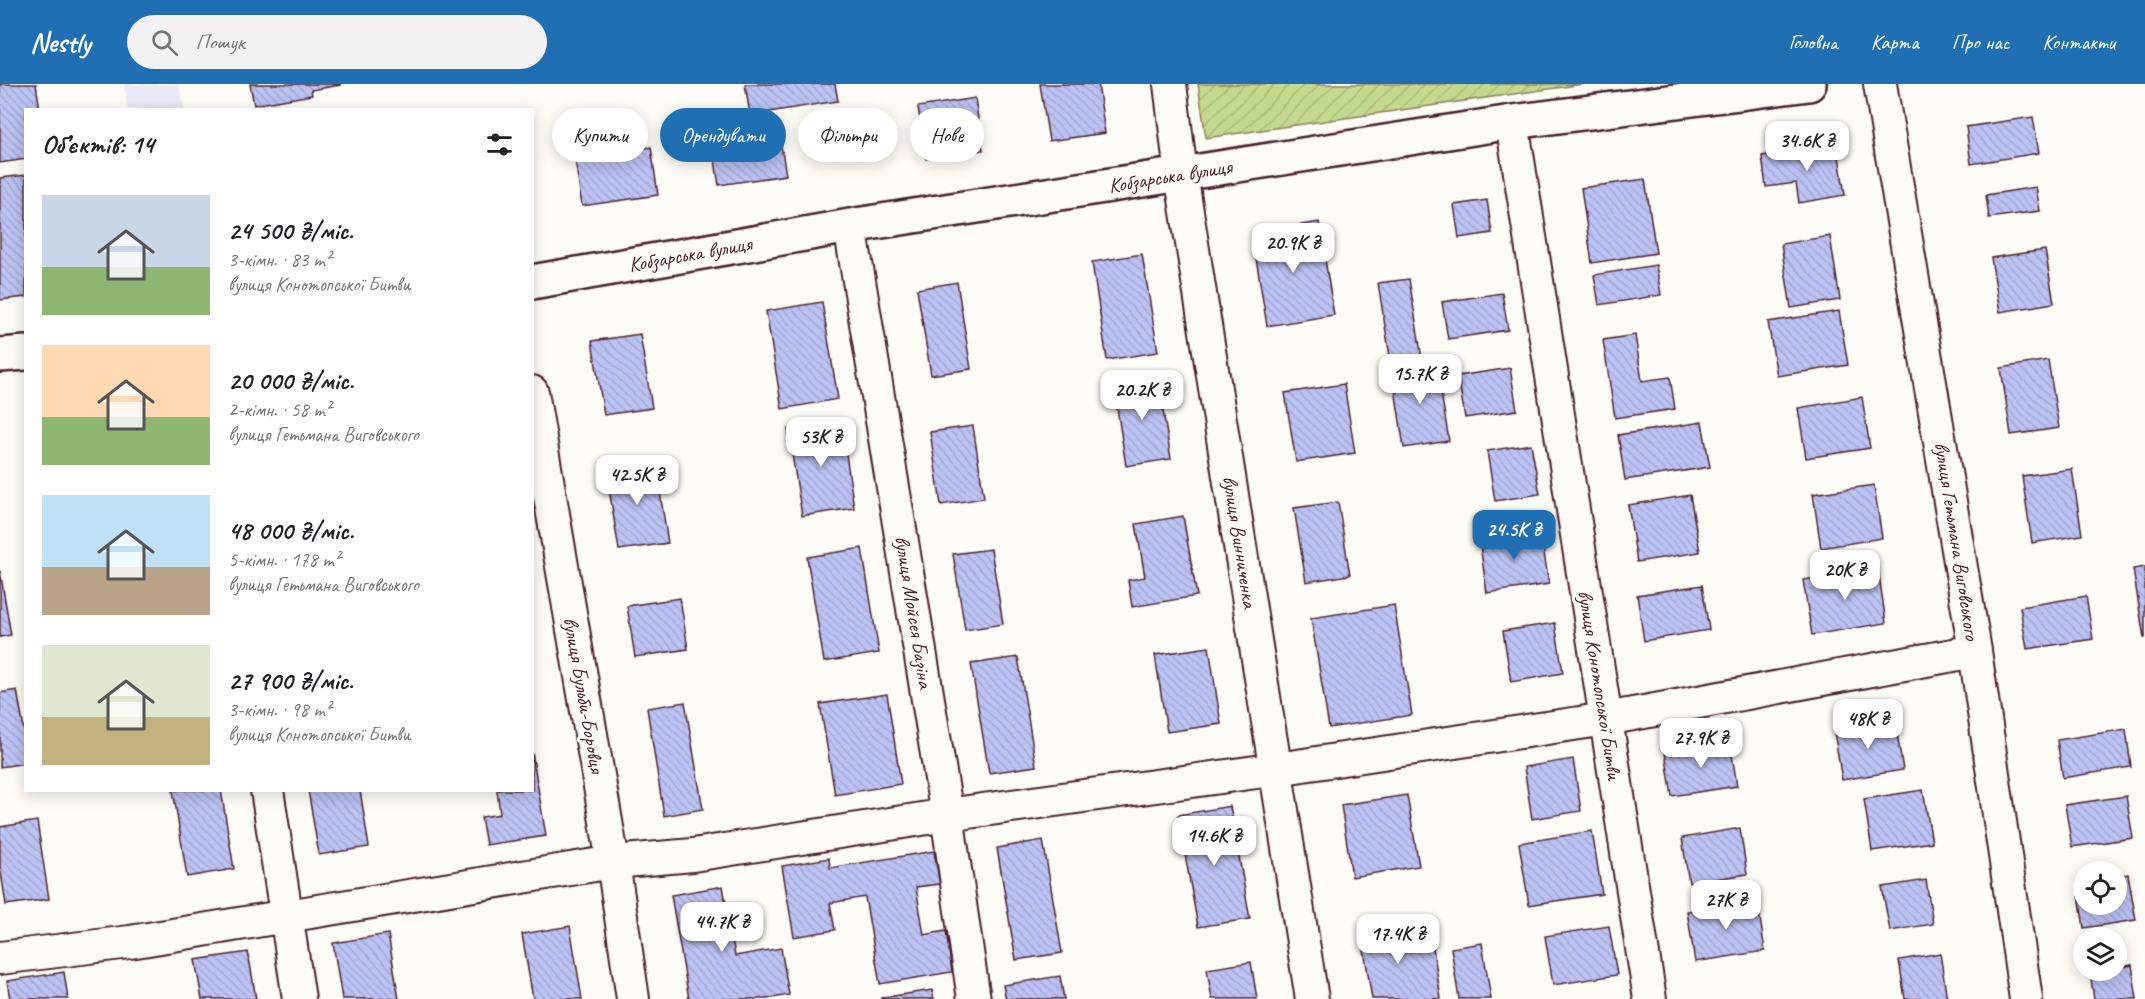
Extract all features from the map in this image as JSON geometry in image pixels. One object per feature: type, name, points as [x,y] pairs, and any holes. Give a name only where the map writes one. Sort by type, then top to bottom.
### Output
[{"type":"street","name":"вулиця Винниченка","points":[[1170,84],[1181,174],[1312,999]]},
{"type":"street","name":"Кобзарська вулиця","points":[[534,282],[850,226],[1512,122],[1809,84]]},
{"type":"street","name":"вулиця Гетьмана Виговського","points":[[1880,84],[1975,651],[2026,999]]},
{"type":"street","name":"вулиця Конотопської Битви","points":[[1512,122],[1650,999]]},
{"type":"street","name":"вулиця Мойсея Базіна","points":[[850,226],[947,814],[975,999]]},
{"type":"street","points":[[0,355],[24,353]]},
{"type":"street","name":"вулиця Бульби-Боровця","points":[[534,404],[613,862],[633,999]]},
{"type":"street","points":[[0,958],[130,942],[613,862],[693,855],[947,814],[1276,769],[1606,719],[1975,651]]},
{"type":"street","points":[[267,792],[299,999]]},
{"type":"shaded area","points":[[124,84],[179,84],[184,108],[128,108]]},
{"type":"green space","points":[[1198,84],[1584,84],[1206,138]]},
{"type":"building","points":[[0,84],[36,84],[40,108],[24,108],[24,159],[0,163]]},
{"type":"building","points":[[250,84],[340,85],[311,90],[312,95],[254,105]]},
{"type":"building","points":[[745,84],[835,84],[838,101],[786,109],[749,108]]},
{"type":"building","points":[[1040,84],[1098,84],[1105,133],[1049,141]]},
{"type":"building","points":[[975,98],[977,108],[918,108]]},
{"type":"building","points":[[2033,117],[2039,153],[1971,164],[1966,127]]},
{"type":"building","points":[[1837,144],[1845,195],[1799,203],[1796,183],[1766,187],[1762,156]]},
{"type":"building","points":[[648,147],[651,147],[658,195],[582,206],[575,162],[648,162]]},
{"type":"building","points":[[715,162],[784,162],[786,175],[719,185]]},
{"type":"building","points":[[24,175],[24,297],[0,300],[0,178]]},
{"type":"building","points":[[1645,179],[1656,253],[1592,263],[1581,188]]},
{"type":"building","points":[[2036,187],[2040,211],[1989,218],[1986,195]]},
{"type":"building","points":[[1487,200],[1492,233],[1459,238],[1454,205]]},
{"type":"building","points":[[1319,222],[1334,315],[1267,326],[1252,233]]},
{"type":"building","points":[[1830,236],[1840,300],[1791,308],[1781,244]]},
{"type":"building","points":[[2045,250],[2054,303],[2000,312],[1991,258]]},
{"type":"building","points":[[1142,254],[1158,352],[1107,360],[1092,262]]},
{"type":"building","points":[[1656,265],[1661,295],[1599,305],[1594,275]]},
{"type":"building","points":[[1409,279],[1423,365],[1392,369],[1378,283]]},
{"type":"building","points":[[957,282],[971,369],[931,375],[917,289]]},
{"type":"building","points":[[1502,293],[1508,330],[1448,339],[1442,302]]},
{"type":"building","points":[[822,302],[838,399],[782,409],[766,311]]},
{"type":"building","points":[[1839,311],[1848,365],[1777,376],[1768,322]]},
{"type":"building","points":[[640,334],[652,408],[604,415],[592,341]]},
{"type":"building","points":[[1635,335],[1642,381],[1670,377],[1675,409],[1615,418],[1603,340]]},
{"type":"building","points":[[2048,360],[2059,428],[2011,435],[2001,368]]},
{"type":"building","points":[[1436,362],[1449,441],[1404,448],[1392,369]]},
{"type":"building","points":[[1510,368],[1517,410],[1465,418],[1458,376]]},
{"type":"building","points":[[1157,375],[1171,459],[1126,466],[1113,382]]},
{"type":"building","points":[[1344,384],[1355,453],[1296,462],[1285,393]]},
{"type":"building","points":[[1862,397],[1870,448],[1806,458],[1798,408]]},
{"type":"building","points":[[841,420],[854,508],[802,516],[788,429]]},
{"type":"building","points":[[1702,422],[1710,467],[1625,480],[1618,435]]},
{"type":"building","points":[[973,426],[984,498],[941,505],[930,432]]},
{"type":"building","points":[[1531,444],[1540,494],[1495,501],[1487,451]]},
{"type":"building","points":[[655,461],[668,543],[619,550],[606,470]]},
{"type":"building","points":[[2072,469],[2082,535],[2032,543],[2022,476]]},
{"type":"building","points":[[1874,485],[1882,538],[1821,548],[1813,494]]},
{"type":"building","points":[[1690,495],[1700,552],[1637,562],[1628,505]]},
{"type":"building","points":[[1338,502],[1350,575],[1306,582],[1294,508]]},
{"type":"building","points":[[1183,516],[1197,596],[1132,607],[1128,580],[1145,577],[1136,524]]},
{"type":"building","points":[[1540,528],[1549,584],[1487,593],[1479,538]]},
{"type":"building","points":[[862,548],[879,653],[824,662],[807,557]]},
{"type":"building","points":[[991,549],[1003,624],[965,630],[953,554]]},
{"type":"building","points":[[2145,567],[2145,638],[2144,638],[2133,569]]},
{"type":"building","points":[[1878,568],[1886,623],[1812,635],[1803,580]]},
{"type":"building","points":[[0,571],[11,635],[0,637]]},
{"type":"building","points":[[1702,585],[1709,630],[1644,641],[1637,595]]},
{"type":"building","points":[[2086,596],[2093,639],[2027,649],[2020,607]]},
{"type":"building","points":[[680,598],[688,649],[635,657],[627,606]]},
{"type":"building","points":[[1394,605],[1412,715],[1329,728],[1311,618]]},
{"type":"building","points":[[1555,623],[1563,673],[1511,682],[1503,631]]},
{"type":"building","points":[[1209,647],[1221,724],[1167,732],[1155,655]]},
{"type":"building","points":[[1018,657],[1036,766],[989,773],[971,664]]},
{"type":"building","points":[[17,690],[24,730],[24,763],[0,767],[0,693]]},
{"type":"building","points":[[887,694],[901,784],[835,795],[820,704]]},
{"type":"building","points":[[685,702],[703,809],[664,816],[647,708]]},
{"type":"building","points":[[1895,721],[1903,770],[1842,780],[1834,731]]},
{"type":"building","points":[[2126,729],[2131,767],[2063,778],[2057,740]]},
{"type":"building","points":[[1730,742],[1737,786],[1672,796],[1665,752]]},
{"type":"building","points":[[1573,759],[1581,811],[1532,819],[1524,767]]},
{"type":"building","points":[[534,764],[546,836],[486,845],[481,817],[500,814],[497,792],[534,792]]},
{"type":"building","points":[[1923,790],[1932,842],[1872,851],[1864,799]]},
{"type":"building","points":[[173,792],[221,792],[234,869],[187,877]]},
{"type":"building","points":[[308,792],[360,792],[369,847],[319,855]]},
{"type":"building","points":[[1407,795],[1419,866],[1352,877],[1341,805]]},
{"type":"building","points":[[2126,796],[2133,838],[2072,847],[2065,805]]},
{"type":"building","points":[[1230,806],[1250,919],[1198,927],[1178,815]]},
{"type":"building","points":[[37,821],[49,899],[6,905],[0,866],[0,827]]},
{"type":"building","points":[[1740,828],[1747,874],[1689,883],[1682,838]]},
{"type":"building","points":[[1592,831],[1602,894],[1529,905],[1519,843]]},
{"type":"building","points":[[1043,840],[1062,953],[1016,960],[997,848]]},
{"type":"building","points":[[934,851],[940,884],[916,887],[924,935],[946,931],[952,972],[880,984],[865,897],[830,903],[835,930],[794,937],[782,866],[829,858],[830,868]]},
{"type":"building","points":[[2127,874],[2136,920],[2084,927],[2082,915],[2127,915]]},
{"type":"building","points":[[1926,880],[1933,924],[1890,931],[1882,887]]},
{"type":"building","points":[[723,886],[735,956],[781,948],[789,995],[767,999],[689,999],[671,895]]},
{"type":"building","points":[[1757,899],[1765,951],[1695,962],[1687,911]]},
{"type":"building","points":[[1397,919],[1402,953],[1433,948],[1441,999],[1372,999],[1360,925]]},
{"type":"building","points":[[570,926],[582,999],[533,999],[522,934]]},
{"type":"building","points":[[1609,926],[1617,975],[1553,985],[1545,936]]},
{"type":"building","points":[[388,934],[399,999],[342,999],[333,943]]},
{"type":"building","points":[[1482,943],[1491,999],[1459,999],[1451,948]]},
{"type":"building","points":[[248,952],[256,999],[202,999],[195,960]]},
{"type":"building","points":[[1940,953],[1947,999],[1905,999],[1899,960]]},
{"type":"building","points":[[1251,962],[1257,999],[1212,999],[1207,969]]},
{"type":"building","points":[[2132,965],[2137,999],[2094,999],[2091,981],[2127,981],[2127,966]]},
{"type":"building","points":[[64,972],[68,999],[10,999],[7,981]]},
{"type":"building","points":[[1060,976],[1064,999],[1006,999],[1003,985]]},
{"type":"building","points":[[932,990],[934,999],[881,999],[881,998]]}]
